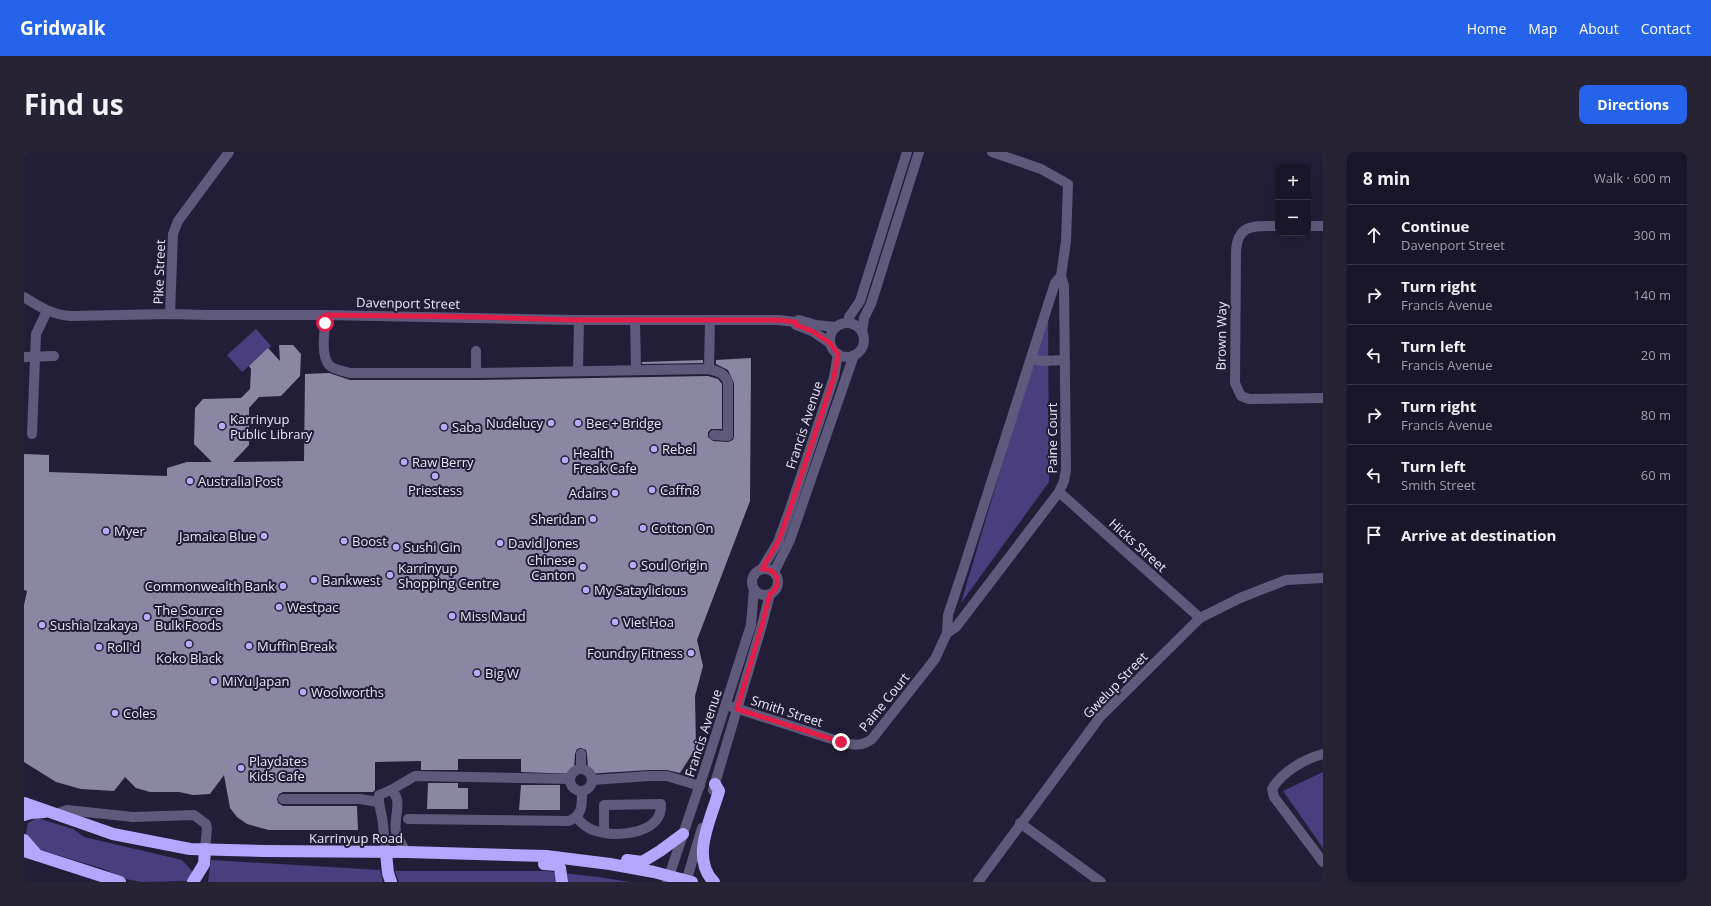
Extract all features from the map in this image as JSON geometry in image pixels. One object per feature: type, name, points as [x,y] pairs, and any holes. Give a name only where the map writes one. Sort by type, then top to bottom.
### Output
[{"type":"highway","points":[[714,882],[707,874],[703,865],[702,856],[703,846],[719,791],[715,784]]},
{"type":"highway","name":"Karrinyup Road","points":[[24,803],[113,834],[190,849],[386,853],[406,852],[546,856],[610,864],[668,879],[688,881]]},
{"type":"highway","points":[[24,815],[41,812],[57,814]]},
{"type":"highway","points":[[562,882],[560,868],[557,865],[523,862],[515,856],[525,849],[565,851],[642,862],[683,834]]},
{"type":"highway","points":[[24,840],[37,855]]},
{"type":"highway","points":[[193,882],[204,864],[205,849]]},
{"type":"highway","points":[[24,851],[102,878],[120,882]]},
{"type":"highway","points":[[386,853],[388,873],[391,882]]},
{"type":"street","name":"Pike Street","points":[[170,314],[173,234],[178,221],[229,152]]},
{"type":"street","points":[[848,323],[849,317],[860,301],[907,152]]},
{"type":"street","points":[[862,332],[858,327],[848,323],[836,327],[831,334],[830,343],[838,354],[843,356],[854,355],[858,352],[864,342],[862,332],[864,318],[871,304],[919,152]]},
{"type":"street","name":"Paine Court","points":[[947,633],[956,627],[1059,492],[1064,481],[1066,470],[1064,286],[1061,276],[1066,241],[1068,184],[1042,168],[992,152]]},
{"type":"street","name":"Brown Way","points":[[1275,226],[1251,227],[1241,232],[1238,237],[1236,259],[1234,383],[1241,396],[1249,399],[1323,398]]},
{"type":"street","points":[[1311,226],[1323,226]]},
{"type":"street","name":"Paine Court","points":[[864,744],[872,739],[935,660],[947,633],[948,615],[1055,283],[1061,276]]},
{"type":"street","name":"Davenport Street","points":[[24,297],[47,311],[60,315],[71,316],[170,314],[208,316],[326,315],[579,320],[778,320],[796,322],[799,320],[816,325],[836,327]]},
{"type":"street","points":[[32,434],[29,357],[36,334],[47,311]]},
{"type":"street","points":[[326,315],[324,352],[326,360],[333,368],[350,373],[476,373],[709,369],[720,372],[726,376],[728,383],[728,436],[714,435]]},
{"type":"street","points":[[578,371],[579,320]]},
{"type":"street","points":[[635,320],[636,370]]},
{"type":"street","points":[[709,369],[710,320]]},
{"type":"street","name":"Davenport Street","points":[[796,322],[796,325],[812,331],[830,343]]},
{"type":"street","points":[[476,351],[476,373]]},
{"type":"street","name":"Francis Avenue","points":[[668,879],[700,786],[751,625],[754,589],[752,586],[753,577],[758,570],[762,569],[778,542],[834,377],[838,354]]},
{"type":"street","name":"Francis Avenue","points":[[688,881],[770,594],[774,592],[778,584],[777,576],[774,572],[790,540],[854,355]]},
{"type":"street","points":[[29,357],[54,356]]},
{"type":"street","points":[[1031,359],[1043,361],[1064,360]]},
{"type":"street","name":"Hicks Street","points":[[1059,492],[1200,618]]},
{"type":"street","points":[[762,569],[774,572]]},
{"type":"street","name":"Gwelup Street","points":[[978,882],[1020,823],[1100,717],[1200,618],[1240,598],[1286,580],[1323,578]]},
{"type":"street","points":[[754,589],[762,594],[770,594]]},
{"type":"street","name":"Smith Street","points":[[726,706],[841,742],[853,745],[864,744]]},
{"type":"street","points":[[581,754],[581,769]]},
{"type":"street","points":[[1323,754],[1314,756],[1295,767],[1277,780],[1272,789],[1274,798],[1323,862]]},
{"type":"street","points":[[581,769],[588,771],[592,780],[589,788],[582,791],[573,787],[570,779],[574,771],[581,769]]},
{"type":"street","points":[[386,853],[383,840],[383,823],[378,802],[379,795],[391,790],[409,778],[421,775],[570,779]]},
{"type":"street","points":[[592,780],[667,776],[700,786]]},
{"type":"street","points":[[391,790],[397,795],[398,801],[395,813],[396,832],[406,852]]},
{"type":"street","points":[[408,819],[569,821],[576,817],[582,807],[582,791]]},
{"type":"street","points":[[283,799],[360,799],[378,802]]},
{"type":"street","points":[[576,817],[584,826],[595,831],[604,833],[611,834],[629,834],[652,825],[659,816],[662,809],[661,804],[604,805],[604,833]]},
{"type":"street","points":[[57,814],[67,810],[133,817],[194,815],[206,824],[205,849]]},
{"type":"street","points":[[1020,823],[1101,882]]},
{"type":"shaded area","points":[[1048,309],[1049,482],[961,603]]},
{"type":"shaded area","points":[[256,329],[271,346],[242,372],[227,355]]},
{"type":"shaded area","points":[[1323,772],[1323,848],[1283,791]]},
{"type":"shaded area","points":[[37,818],[73,829],[84,837],[182,860],[192,871],[192,881],[141,882],[126,879],[104,869],[41,850],[31,843],[26,834],[28,823]]},
{"type":"shaded area","points":[[211,860],[380,870],[383,882],[208,882]]},
{"type":"shaded area","points":[[395,871],[546,871],[630,882],[399,882]]},
{"type":"building","name":"Karrinyup Shopping Centre","points":[[279,345],[293,345],[301,354],[300,376],[281,396],[259,397],[249,408],[249,445],[233,462],[304,461],[305,374],[329,373],[350,380],[476,380],[708,376],[718,379],[722,384],[722,429],[711,429],[708,432],[708,437],[713,441],[728,442],[733,440],[734,436],[734,383],[728,370],[716,364],[716,360],[751,358],[750,501],[697,640],[703,666],[695,696],[696,748],[680,773],[667,770],[649,770],[585,774],[588,769],[587,754],[586,750],[581,748],[577,749],[575,754],[574,769],[577,774],[521,772],[521,759],[458,759],[458,770],[421,770],[421,761],[375,762],[375,790],[373,792],[283,792],[279,794],[277,799],[278,803],[283,806],[357,806],[358,830],[269,830],[247,824],[237,817],[230,808],[224,775],[210,794],[193,795],[179,792],[150,792],[136,788],[125,777],[114,791],[81,789],[56,782],[24,762],[24,605],[27,591],[24,590],[24,454],[49,455],[49,472],[167,476],[167,468],[187,462],[212,462],[194,444],[195,408],[203,399],[241,398],[250,389],[251,369],[249,366],[268,348],[280,361]]},
{"type":"building","points":[[703,360],[703,363],[642,364],[642,362]]},
{"type":"building","points":[[428,783],[458,783],[458,788],[468,788],[468,809],[427,809]]},
{"type":"building","points":[[521,785],[560,785],[560,810],[519,810]]},
{"type":"place","name":"Nudelucy","points":[[551,423]]},
{"type":"place","name":"Bec + Bridge","points":[[578,423]]},
{"type":"place","name":"Karrinyup Public Library","points":[[222,426]]},
{"type":"place","name":"Saba","points":[[444,427]]},
{"type":"place","name":"Rebel","points":[[654,449]]},
{"type":"place","name":"Health Freak Cafe","points":[[565,460]]},
{"type":"place","name":"Raw Berry","points":[[404,462]]},
{"type":"place","name":"Priestess","points":[[435,476]]},
{"type":"place","name":"Australia Post","points":[[190,481]]},
{"type":"place","name":"Caffn8","points":[[652,490]]},
{"type":"place","name":"Adairs","points":[[615,493]]},
{"type":"place","name":"Sheridan","points":[[593,519]]},
{"type":"place","name":"Cotton On","points":[[643,528]]},
{"type":"place","name":"Myer","points":[[106,531]]},
{"type":"place","name":"Jamaica Blue","points":[[264,536]]},
{"type":"place","name":"Boost","points":[[344,541]]},
{"type":"place","name":"David Jones","points":[[500,543]]},
{"type":"place","name":"Sushi Gin","points":[[396,547]]},
{"type":"place","name":"Soul Origin","points":[[633,565]]},
{"type":"place","name":"Chinese Canton","points":[[583,567]]},
{"type":"place","name":"Karrinyup Shopping Centre","points":[[390,575]]},
{"type":"place","name":"Bankwest","points":[[314,580]]},
{"type":"place","name":"Commonwealth Bank","points":[[283,586]]},
{"type":"place","name":"My Sataylicious","points":[[586,590]]},
{"type":"place","name":"Westpac","points":[[279,607]]},
{"type":"place","name":"Miss Maud","points":[[452,616]]},
{"type":"place","name":"The Source Bulk Foods","points":[[147,617]]},
{"type":"place","name":"Viet Hoa","points":[[615,622]]},
{"type":"place","name":"Sushia Izakaya","points":[[42,625]]},
{"type":"place","name":"Koko Black","points":[[189,644]]},
{"type":"place","name":"Muffin Break","points":[[249,646]]},
{"type":"place","name":"Roll'd","points":[[99,647]]},
{"type":"place","name":"Foundry Fitness","points":[[691,653]]},
{"type":"place","name":"Big W","points":[[477,673]]},
{"type":"place","name":"MiYu Japan","points":[[214,681]]},
{"type":"place","name":"Woolworths","points":[[303,692]]},
{"type":"place","name":"Coles","points":[[115,713]]},
{"type":"place","name":"Playdates Kids Cafe","points":[[241,768]]},
{"type":"route","points":[[325,323],[326,315],[576,320],[778,320],[796,322],[796,325],[812,331],[830,343],[834,351],[838,354],[834,377],[778,542],[762,569],[771,570],[774,572],[777,576],[778,584],[774,592],[770,594],[737,709],[841,742]]}]
